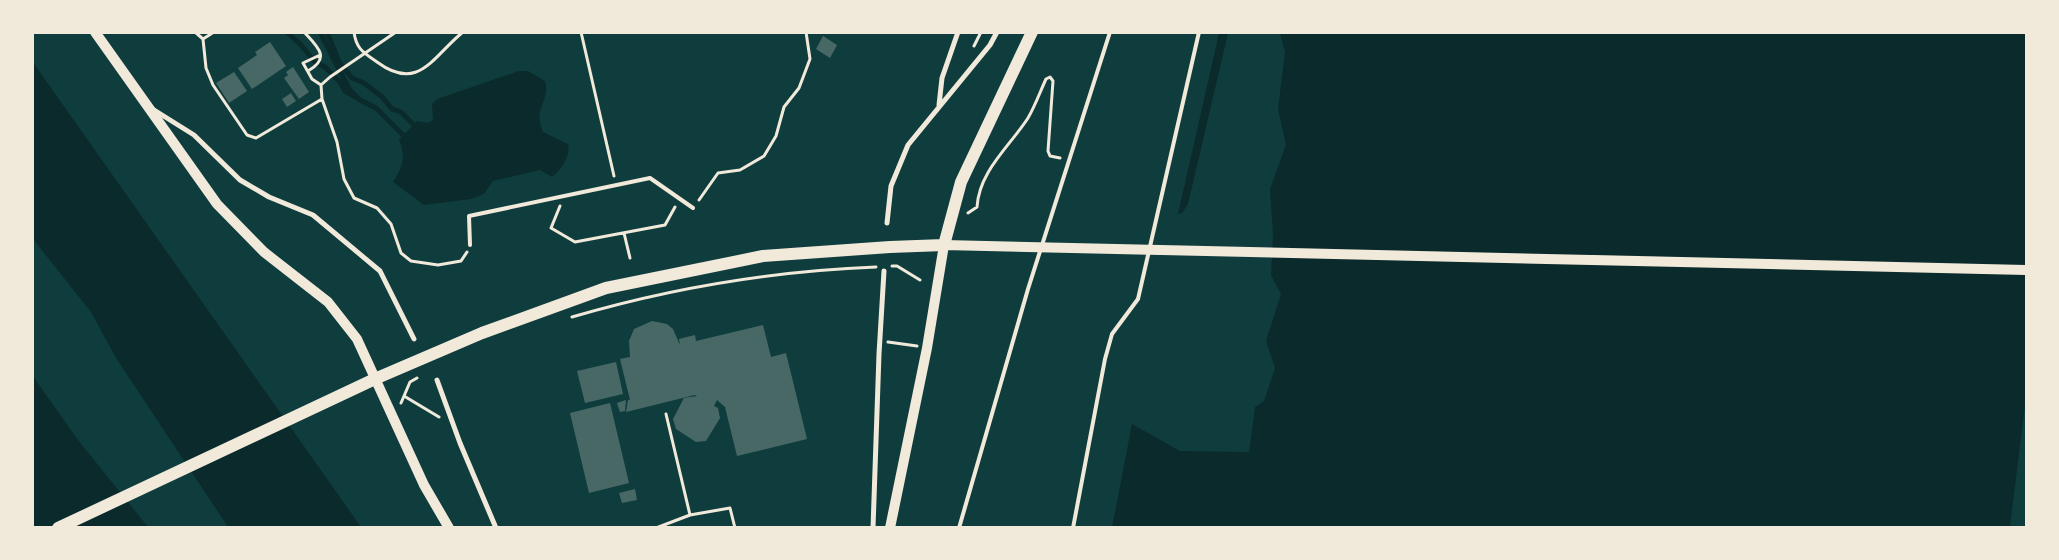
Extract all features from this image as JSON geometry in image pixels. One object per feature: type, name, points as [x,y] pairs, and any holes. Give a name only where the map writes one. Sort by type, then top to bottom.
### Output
[{"type":"main road","points":[[95,32],[217,204],[264,252],[328,302],[357,339],[424,485],[449,528]]},
{"type":"main road","points":[[890,528],[927,348],[944,245],[961,182],[1032,32]]},
{"type":"main road","points":[[58,528],[376,378],[482,333],[606,288],[763,256],[944,245],[2026,270]]},
{"type":"street","points":[[939,105],[942,78],[958,32]]},
{"type":"street","points":[[887,223],[890,186],[908,145],[990,45],[997,32]]},
{"type":"street","points":[[145,104],[194,135],[240,180],[269,197],[313,215],[380,272],[414,339]]},
{"type":"street","points":[[873,528],[884,271]]},
{"type":"street","points":[[437,380],[460,443],[496,528]]},
{"type":"lane","points":[[959,528],[1028,289],[1110,32]]},
{"type":"lane","points":[[1073,528],[1105,359],[1112,334],[1138,299],[1199,32]]},
{"type":"lane","points":[[470,245],[470,216],[650,178],[694,208]]},
{"type":"path","points":[[195,32],[203,39],[206,68],[213,85],[247,135],[256,138],[322,99]]},
{"type":"path","points":[[203,39],[214,32]]},
{"type":"path","points":[[304,32],[319,47],[320,57],[318,65],[308,70]]},
{"type":"path","points":[[354,32],[356,44],[388,70],[416,74],[432,64],[442,51],[463,32]]},
{"type":"path","points":[[321,85],[396,32]]},
{"type":"path","points":[[581,32],[616,184]]},
{"type":"path","points":[[694,208],[718,173],[740,170],[764,156],[776,136],[784,107],[799,88],[810,59],[806,32]]},
{"type":"path","points":[[320,57],[303,63],[312,79],[321,85]]},
{"type":"path","points":[[968,213],[977,207],[978,196],[986,175],[1028,118],[1046,79],[1050,77],[1053,80],[1048,152],[1050,156],[1070,161]]},
{"type":"path","points":[[321,85],[322,99],[337,142],[344,179],[354,198],[377,208],[391,224],[401,253],[411,261],[438,265],[461,261],[470,245]]},
{"type":"path","points":[[564,196],[551,228],[575,242],[665,225],[679,198]]},
{"type":"path","points":[[624,233],[630,258]]},
{"type":"path","points":[[563,320],[673,292],[750,278],[816,269],[879,266]]},
{"type":"path","points":[[888,266],[897,266],[920,280]]},
{"type":"path","points":[[880,341],[927,348]]},
{"type":"path","points":[[398,408],[410,382],[421,375]]},
{"type":"path","points":[[404,396],[434,415]]},
{"type":"path","points":[[666,414],[690,515]]},
{"type":"path","points":[[656,528],[690,515],[730,508],[735,528]]},
{"type":"water","points":[[1219,33],[1228,33],[1188,204],[1182,213],[1178,214]]},
{"type":"water","points":[[1280,33],[2026,33],[2026,397],[2010,527],[1112,528],[1132,424],[1180,451],[1249,452],[1255,407],[1264,401],[1275,368],[1266,341],[1281,294],[1271,275],[1273,235],[1270,189],[1286,145],[1278,109],[1285,52]]},
{"type":"water","points":[[32,61],[361,527],[228,527],[116,358],[91,312],[33,239]]},
{"type":"water","points":[[519,71],[528,71],[545,81],[546,94],[540,110],[540,123],[543,132],[568,144],[567,158],[562,167],[552,177],[540,170],[493,181],[484,194],[471,199],[424,205],[393,182],[403,157],[399,140],[417,121],[428,123],[433,120],[432,104],[437,99]]},
{"type":"water","points":[[32,375],[78,440],[148,527],[33,527]]},
{"type":"building","points":[[823,36],[837,45],[830,58],[816,49]]},
{"type":"building","points":[[270,42],[286,66],[252,89],[238,68],[257,55],[255,52]]},
{"type":"building","points":[[293,67],[309,92],[299,99],[284,78],[288,75],[286,72]]},
{"type":"building","points":[[234,72],[247,91],[229,103],[216,83]]},
{"type":"building","points":[[291,93],[296,101],[287,107],[282,99]]},
{"type":"building","points":[[652,321],[667,324],[673,329],[680,345],[679,339],[695,335],[696,341],[763,325],[771,357],[786,353],[807,439],[737,456],[725,407],[717,400],[714,406],[718,408],[720,418],[706,441],[696,442],[676,429],[673,419],[684,398],[697,396],[695,395],[626,412],[628,400],[630,400],[620,359],[630,357],[629,341],[634,329]]},
{"type":"building","points":[[616,362],[623,394],[585,403],[577,371]]},
{"type":"building","points":[[626,400],[625,411],[620,412],[617,403]]},
{"type":"building","points":[[610,403],[629,483],[589,493],[570,413]]},
{"type":"building","points":[[635,489],[637,500],[622,503],[619,493]]},
{"type":"waterway","points":[[287,32],[315,62],[325,67],[340,82],[345,91],[359,99]]},
{"type":"waterway","points":[[320,32],[349,89],[360,100],[376,108],[404,136]]},
{"type":"waterway","points":[[327,32],[339,62],[352,78],[364,83],[382,97],[392,109],[401,112],[414,125]]}]
